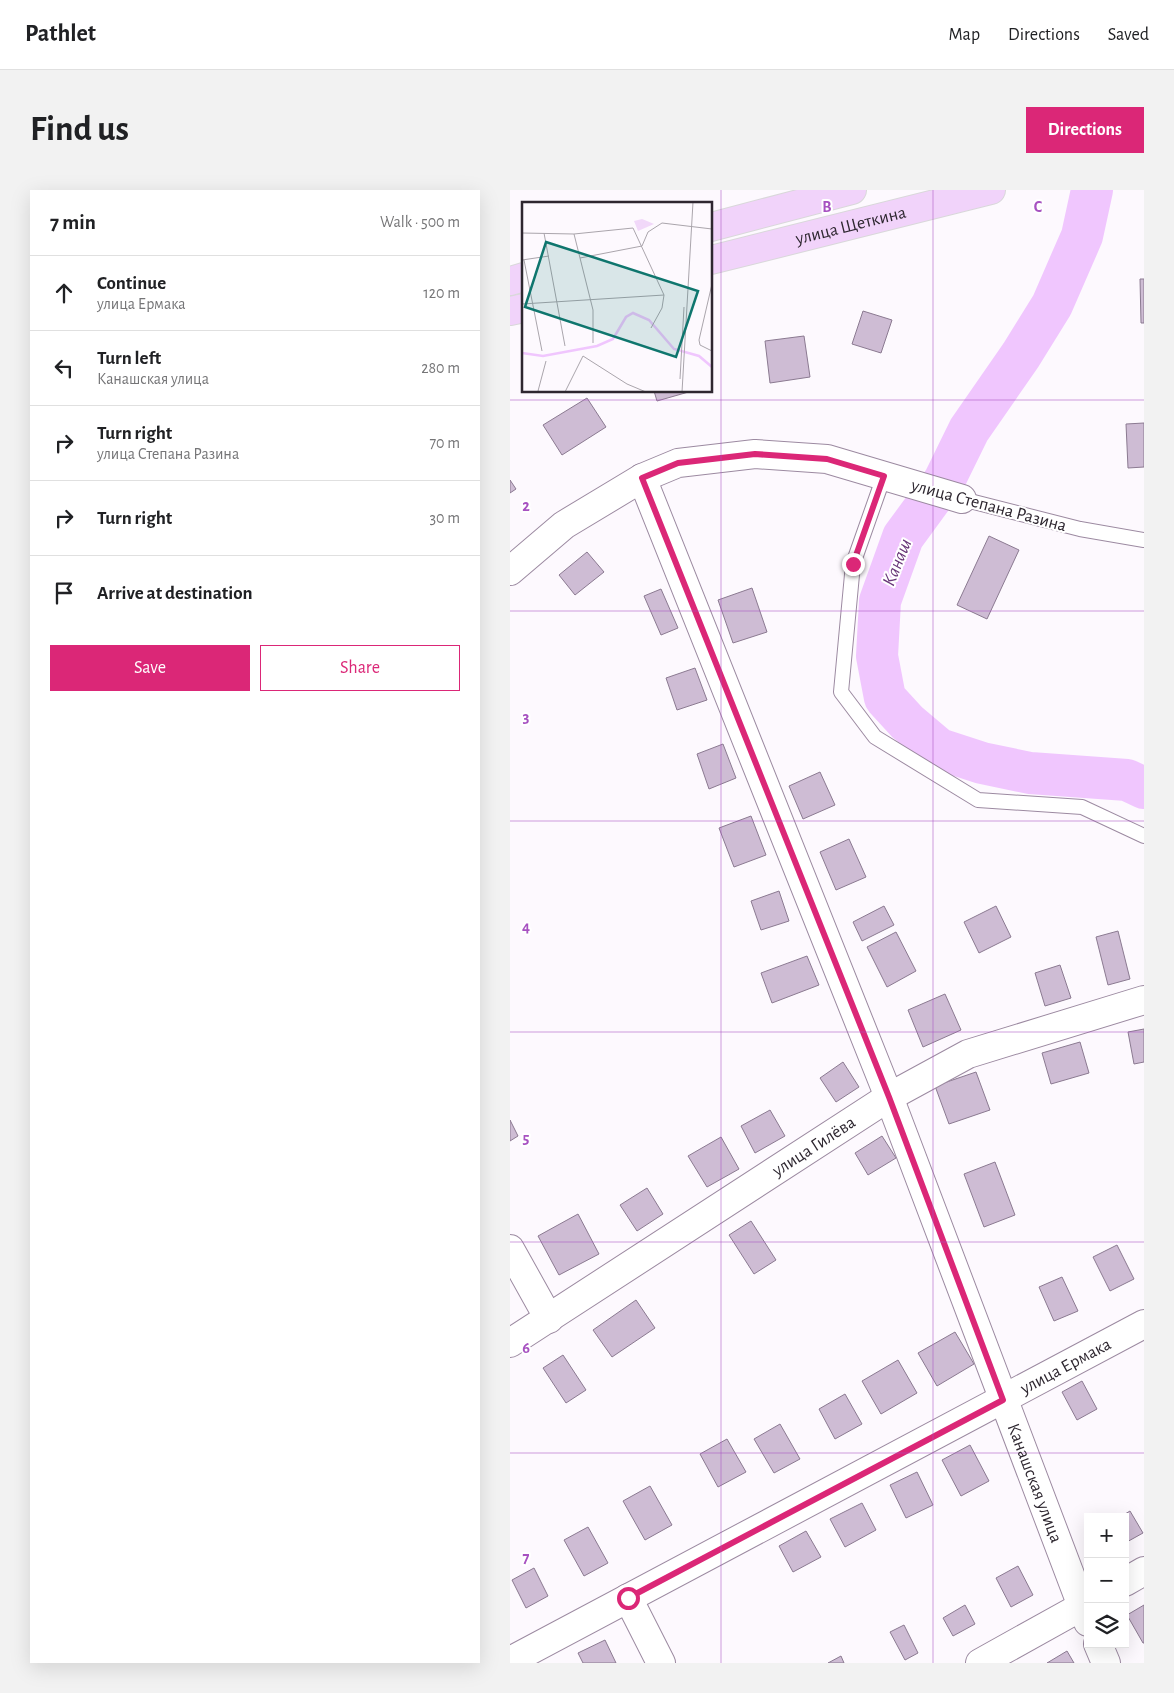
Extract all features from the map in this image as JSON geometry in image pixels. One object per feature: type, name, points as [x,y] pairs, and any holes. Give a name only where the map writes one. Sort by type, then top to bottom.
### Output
[{"type":"main road","points":[[712,227],[852,190]]},
{"type":"main road","name":"улица Щеткина","points":[[712,260],[991,190]]},
{"type":"street","name":"улица Степана Разина","points":[[510,572],[564,526],[642,478],[678,463],[755,454],[827,459],[962,499]]},
{"type":"street","name":"Канашская улица","points":[[642,478],[889,1097],[1003,1400],[1084,1605]]},
{"type":"street","name":"улица Гилёва","points":[[510,1343],[889,1097],[968,1054],[1144,1000]]},
{"type":"street","points":[[510,1249],[549,1319]]},
{"type":"street","name":"улица Ермака","points":[[510,1661],[1144,1324]]},
{"type":"street","points":[[1129,1580],[1144,1571]]},
{"type":"street","points":[[628,1598],[660,1663]]},
{"type":"street","points":[[980,1663],[1084,1611]]},
{"type":"street","points":[[1100,1648],[1106,1663]]},
{"type":"lane","points":[[889,478],[853,564],[840,692],[875,737],[978,800],[1082,807],[1144,836]]},
{"type":"lane","name":"улица Степана Разина","points":[[962,499],[1080,529],[1144,540]]},
{"type":"building","points":[[1140,279],[1144,279],[1144,323],[1141,323]]},
{"type":"building","points":[[863,311],[892,320],[881,353],[852,344]]},
{"type":"building","points":[[804,336],[810,377],[770,383],[765,341]]},
{"type":"building","points":[[654,392],[688,392],[657,401]]},
{"type":"building","points":[[587,398],[606,427],[562,455],[543,425]]},
{"type":"building","points":[[1144,423],[1144,467],[1128,468],[1126,424]]},
{"type":"building","points":[[510,480],[516,489],[510,493]]},
{"type":"building","points":[[989,536],[1019,550],[987,619],[957,605]]},
{"type":"building","points":[[587,552],[604,572],[575,595],[559,575]]},
{"type":"building","points":[[752,588],[767,632],[733,643],[718,600]]},
{"type":"building","points":[[661,589],[678,628],[661,635],[644,596]]},
{"type":"building","points":[[695,668],[707,700],[677,710],[666,678]]},
{"type":"building","points":[[723,744],[736,778],[709,789],[697,754]]},
{"type":"building","points":[[820,772],[835,805],[803,819],[789,786]]},
{"type":"building","points":[[751,816],[766,855],[734,867],[719,828]]},
{"type":"building","points":[[849,839],[866,877],[836,890],[820,852]]},
{"type":"building","points":[[779,891],[789,921],[761,930],[751,901]]},
{"type":"building","points":[[884,906],[894,925],[862,941],[853,922]]},
{"type":"building","points":[[996,906],[1011,937],[979,953],[964,922]]},
{"type":"building","points":[[1118,931],[1130,979],[1108,985],[1096,937]]},
{"type":"building","points":[[896,932],[916,971],[887,987],[867,947]]},
{"type":"building","points":[[807,956],[819,985],[772,1003],[761,973]]},
{"type":"building","points":[[1060,965],[1071,998],[1045,1006],[1035,973]]},
{"type":"building","points":[[945,994],[961,1030],[923,1047],[908,1010]]},
{"type":"building","points":[[1144,1029],[1144,1062],[1134,1064],[1128,1032]]},
{"type":"building","points":[[1080,1042],[1089,1073],[1051,1084],[1042,1053]]},
{"type":"building","points":[[843,1062],[859,1087],[836,1102],[820,1078]]},
{"type":"building","points":[[976,1072],[990,1110],[949,1124],[935,1086]]},
{"type":"building","points":[[770,1110],[785,1136],[755,1153],[741,1126]]},
{"type":"building","points":[[510,1120],[518,1136],[510,1141]]},
{"type":"building","points":[[882,1136],[896,1158],[868,1175],[855,1153]]},
{"type":"building","points":[[721,1137],[739,1169],[707,1187],[688,1156]]},
{"type":"building","points":[[995,1162],[1015,1215],[984,1227],[964,1174]]},
{"type":"building","points":[[647,1188],[663,1214],[637,1231],[620,1205]]},
{"type":"building","points":[[578,1214],[599,1254],[559,1275],[538,1236]]},
{"type":"building","points":[[751,1221],[776,1260],[754,1274],[729,1235]]},
{"type":"building","points":[[1117,1245],[1134,1279],[1110,1291],[1093,1257]]},
{"type":"building","points":[[1062,1277],[1078,1311],[1054,1321],[1039,1287]]},
{"type":"building","points":[[636,1300],[655,1328],[612,1357],[593,1330]]},
{"type":"building","points":[[955,1332],[974,1364],[937,1386],[918,1353]]},
{"type":"building","points":[[563,1355],[586,1390],[566,1403],[543,1368]]},
{"type":"building","points":[[898,1360],[917,1393],[881,1414],[862,1381]]},
{"type":"building","points":[[1082,1381],[1097,1409],[1077,1420],[1062,1392]]},
{"type":"building","points":[[845,1394],[862,1424],[835,1439],[819,1409]]},
{"type":"building","points":[[780,1424],[800,1459],[774,1473],[754,1439]]},
{"type":"building","points":[[727,1439],[746,1472],[718,1487],[700,1454]]},
{"type":"building","points":[[970,1445],[989,1481],[961,1496],[942,1460]]},
{"type":"building","points":[[917,1472],[933,1505],[906,1518],[890,1485]]},
{"type":"building","points":[[650,1486],[672,1525],[645,1540],[623,1501]]},
{"type":"building","points":[[862,1503],[876,1530],[845,1547],[830,1519]]},
{"type":"building","points":[[1130,1511],[1143,1533],[1129,1541],[1129,1513],[1127,1513]]},
{"type":"building","points":[[588,1527],[608,1563],[584,1576],[564,1540]]},
{"type":"building","points":[[806,1531],[821,1557],[793,1572],[779,1546]]},
{"type":"building","points":[[1018,1566],[1033,1595],[1011,1607],[996,1578]]},
{"type":"building","points":[[534,1568],[548,1596],[526,1608],[512,1580]]},
{"type":"building","points":[[965,1605],[975,1624],[953,1636],[943,1618]]},
{"type":"building","points":[[1144,1605],[1144,1643],[1129,1618],[1129,1614]]},
{"type":"building","points":[[904,1625],[918,1653],[905,1660],[890,1632]]},
{"type":"building","points":[[605,1640],[616,1663],[583,1663],[578,1653]]},
{"type":"building","points":[[1067,1651],[1074,1663],[1047,1663]]},
{"type":"building","points":[[841,1656],[844,1663],[828,1663]]},
{"type":"waterway","name":"Канаш","points":[[1092,190],[1082,236],[1052,305],[1021,355],[969,430],[944,481],[903,537],[880,601],[877,656],[885,698],[907,722],[939,749],[982,763],[1030,773],[1127,780],[1144,788]]},
{"type":"route","points":[[628,1598],[1003,1400],[889,1097],[642,478],[678,463],[755,454],[827,459],[884,476],[853,564]]}]
